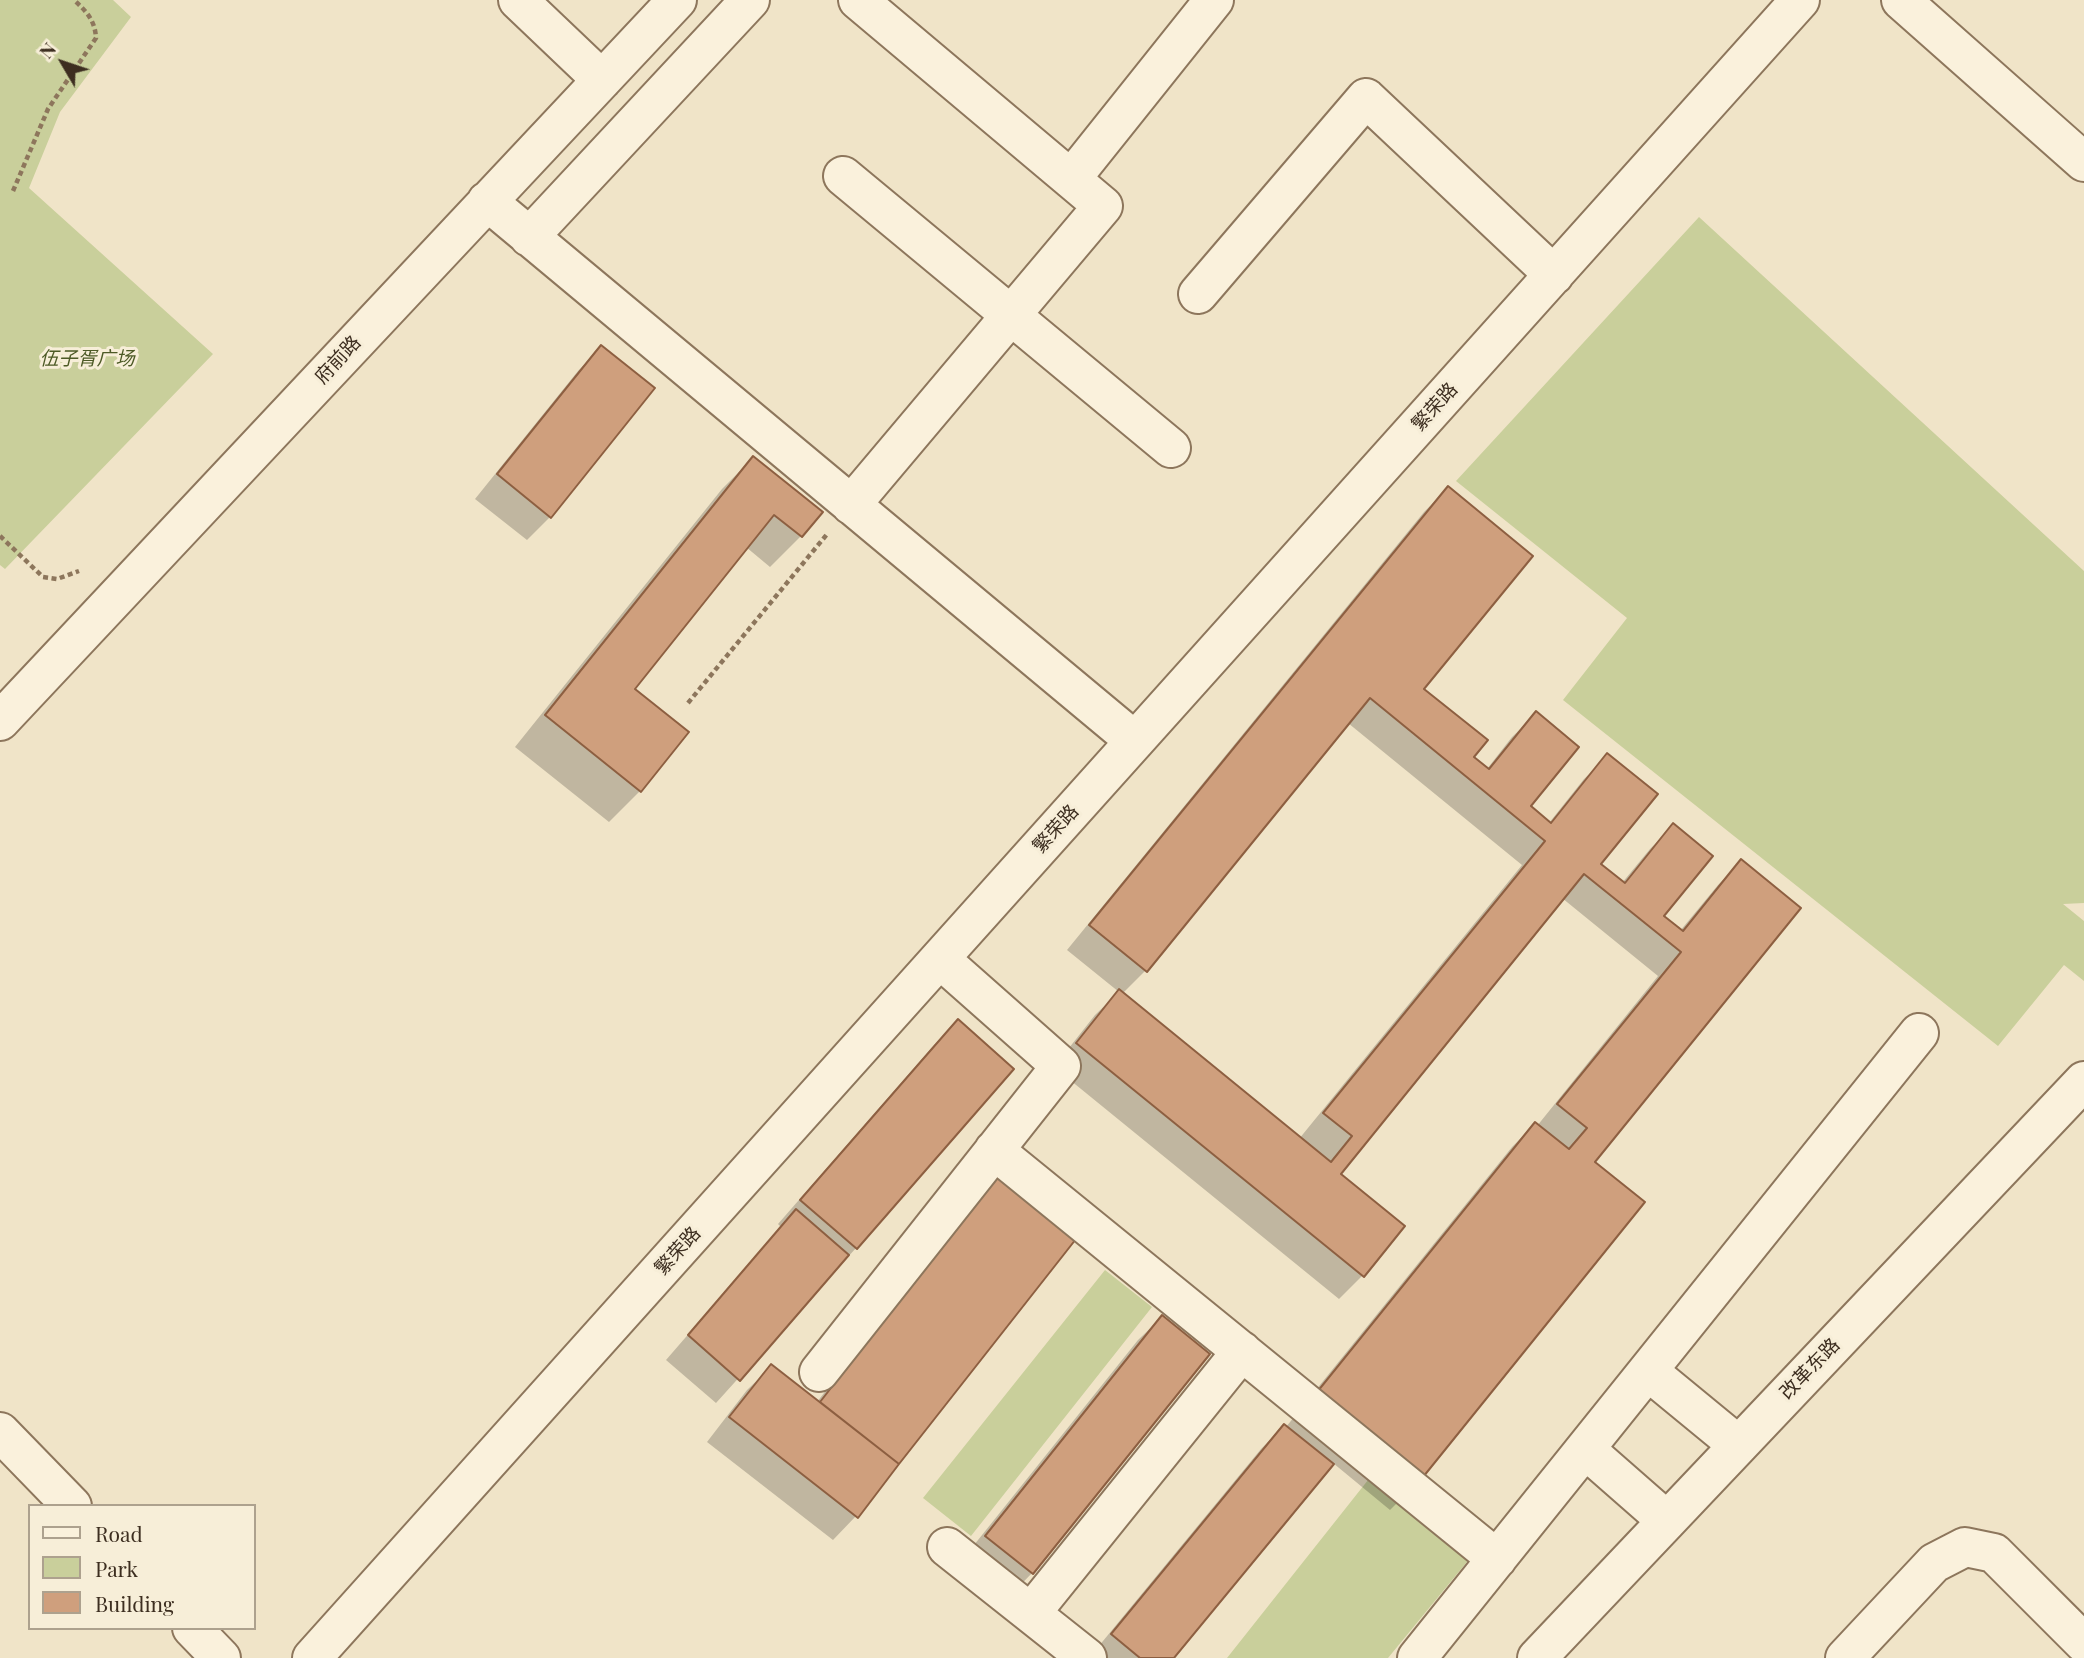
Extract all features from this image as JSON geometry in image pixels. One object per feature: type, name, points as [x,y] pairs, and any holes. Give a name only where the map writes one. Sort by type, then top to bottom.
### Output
[{"type":"street","points":[[517,0],[602,80]]},
{"type":"street","name":"府前路","points":[[0,721],[677,0]]},
{"type":"street","points":[[530,237],[750,0]]},
{"type":"street","points":[[851,505],[1103,205],[858,0]]},
{"type":"street","points":[[1071,179],[1214,0]]},
{"type":"street","name":"繁荣路","points":[[312,1658],[1800,0]]},
{"type":"street","points":[[1901,0],[2084,162]]},
{"type":"street","points":[[1198,294],[1366,98],[1554,275]]},
{"type":"street","points":[[843,176],[1171,448]]},
{"type":"street","points":[[488,201],[1135,741]]},
{"type":"street","points":[[819,1372],[1061,1066],[940,959]]},
{"type":"street","points":[[1418,1658],[1919,1032]]},
{"type":"street","name":"改革东路","points":[[1537,1658],[2084,1081]]},
{"type":"street","points":[[994,1150],[1497,1559]]},
{"type":"street","points":[[1031,1613],[1242,1351]]},
{"type":"street","points":[[1648,1371],[1738,1445]]},
{"type":"street","points":[[0,1432],[70,1504]]},
{"type":"street","points":[[1585,1449],[1666,1520]]},
{"type":"street","points":[[947,1547],[1087,1658]]},
{"type":"street","points":[[1845,1658],[1934,1563],[1965,1547],[1994,1553],[2084,1643]]},
{"type":"street","points":[[194,1630],[222,1658]]},
{"type":"path","points":[[13,191],[48,109],[96,38],[96,26],[87,12],[74,0]]},
{"type":"path","points":[[688,702],[851,505]]},
{"type":"path","points":[[0,536],[43,577],[57,579],[79,571]]},
{"type":"green space","name":"伍子胥广场","points":[[0,0],[113,0],[131,17],[60,112],[29,188],[213,354],[5,569],[0,565]]},
{"type":"green space","points":[[1699,217],[2084,571],[2084,903],[2063,904],[2084,921],[2084,981],[2064,965],[1998,1046],[1563,700],[1627,618],[1456,481]]},
{"type":"green space","points":[[1105,1270],[1152,1307],[971,1536],[923,1498]]},
{"type":"green space","points":[[1372,1475],[1471,1557],[1388,1658],[1227,1658]]},
{"type":"building","points":[[601,345],[655,388],[551,518],[497,474]]},
{"type":"building","points":[[753,456],[823,512],[802,537],[774,515],[635,689],[689,732],[641,792],[545,715]]},
{"type":"building","points":[[1448,486],[1533,556],[1424,689],[1488,740],[1474,757],[1489,769],[1536,711],[1579,747],[1531,806],[1551,823],[1607,753],[1658,794],[1601,864],[1625,883],[1673,823],[1713,856],[1664,916],[1683,931],[1741,859],[1801,908],[1595,1162],[1645,1202],[1415,1487],[1309,1402],[1535,1122],[1569,1149],[1587,1128],[1557,1104],[1681,952],[1584,874],[1341,1174],[1405,1226],[1364,1277],[1076,1043],[1119,989],[1331,1162],[1352,1136],[1323,1113],[1545,841],[1370,698],[1147,972],[1089,925]]},
{"type":"building","points":[[958,1019],[1014,1069],[857,1249],[800,1200]]},
{"type":"building","points":[[996,1176],[1076,1239],[899,1464],[820,1402]]},
{"type":"building","points":[[796,1209],[849,1255],[740,1381],[688,1335]]},
{"type":"building","points":[[1162,1315],[1210,1354],[1033,1574],[985,1536]]},
{"type":"building","points":[[771,1364],[899,1464],[858,1518],[729,1417]]},
{"type":"building","points":[[1284,1424],[1334,1464],[1174,1658],[1140,1658],[1111,1634]]}]
